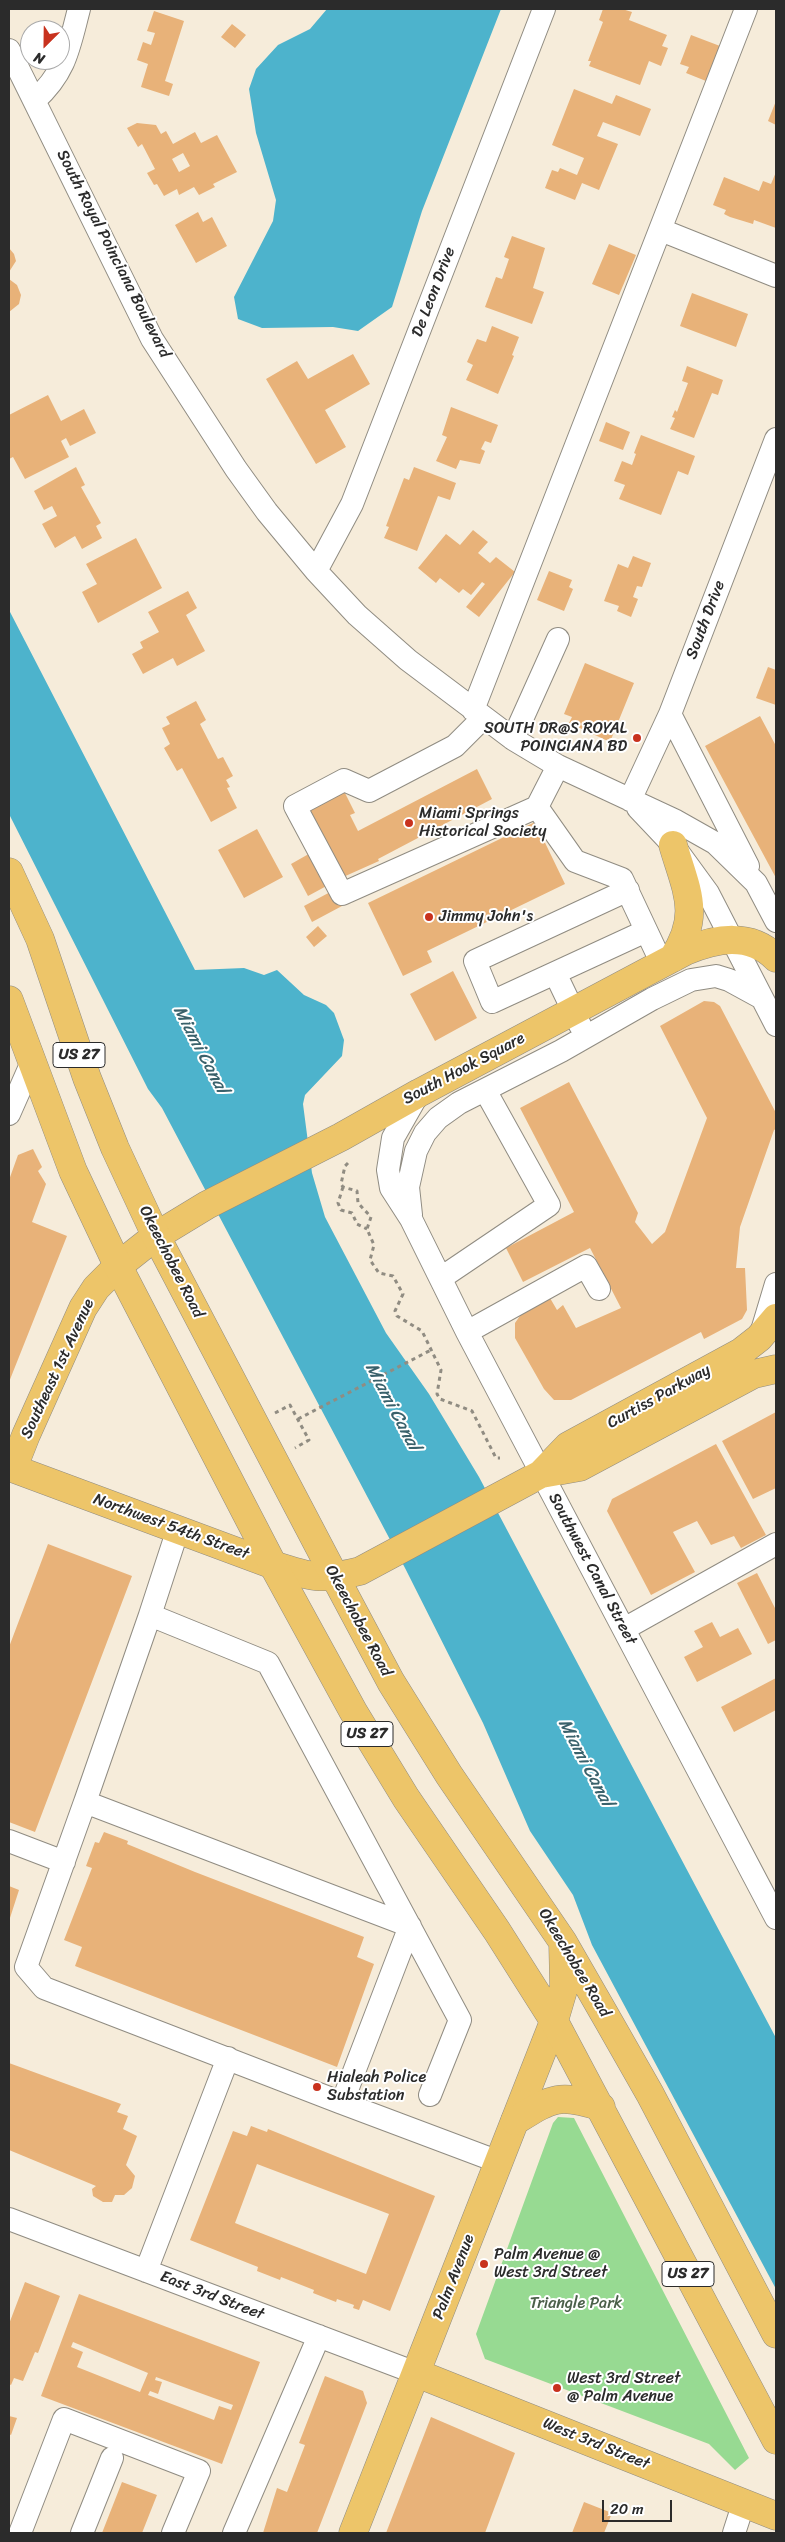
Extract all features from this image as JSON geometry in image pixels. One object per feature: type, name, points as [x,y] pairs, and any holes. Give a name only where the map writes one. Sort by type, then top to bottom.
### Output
[{"type":"main road","points":[[667,961],[682,944],[689,927],[690,912],[673,845]]},
{"type":"main road","name":"Okeechobee Road","points":[[9,872],[40,939],[87,1078],[115,1148],[156,1236],[391,1682],[449,1774],[563,1942],[650,2094],[776,2334]]},
{"type":"main road","name":"South Hook Square","points":[[156,1236],[207,1205],[346,1149],[419,1093],[667,961],[705,943],[718,939],[733,939],[755,943],[769,950],[776,958]]},
{"type":"main road","name":"US 27","points":[[9,1000],[73,1171],[118,1266],[273,1565],[353,1711],[401,1791],[497,1931],[554,2021],[776,2440]]},
{"type":"main road","name":"Southeast 1st Avenue","points":[[10,1472],[84,1308],[96,1288],[118,1266],[156,1236]]},
{"type":"main road","name":"Curtiss Parkway","points":[[335,1577],[360,1571],[541,1474],[568,1446],[742,1352],[759,1338],[776,1318]]},
{"type":"main road","name":"Curtiss Parkway","points":[[541,1474],[580,1467],[754,1374],[776,1369]]},
{"type":"main road","name":"Northwest 54th Street","points":[[10,1472],[307,1576],[335,1577]]},
{"type":"main road","name":"Palm Avenue","points":[[353,2533],[554,2021],[564,1987],[563,1942]]},
{"type":"main road","points":[[515,2121],[545,2103],[560,2098],[581,2100],[601,2107]]},
{"type":"main road","name":"West 3rd Street","points":[[416,2373],[776,2516]]},
{"type":"street","points":[[35,100],[52,85],[60,72],[79,9]]},
{"type":"street","name":"De Leon Drive","points":[[316,571],[352,504],[544,9]]},
{"type":"street","points":[[558,766],[537,807],[342,894],[295,806],[344,780],[369,791],[455,746],[478,714],[746,9]]},
{"type":"street","name":"South Royal Poinciana Boulevard","points":[[9,50],[152,339],[236,469],[316,571],[358,615],[393,647],[513,739],[558,766],[676,821],[715,843],[756,883],[776,921]]},
{"type":"street","points":[[662,230],[776,276]]},
{"type":"street","name":"South Drive","points":[[630,800],[670,714],[776,439]]},
{"type":"street","points":[[513,739],[558,639]]},
{"type":"street","points":[[670,714],[756,883]]},
{"type":"street","name":"South Royal Poinciana Boulevard","points":[[630,800],[673,845],[708,893],[776,1024]]},
{"type":"street","points":[[537,807],[575,862],[622,879],[646,931],[667,961]]},
{"type":"street","points":[[628,890],[475,961],[492,1002],[646,931]]},
{"type":"street","points":[[555,973],[586,1037]]},
{"type":"street","name":"South Hook Square","points":[[425,1133],[438,1118],[459,1103],[586,1037],[652,999],[703,977],[716,976],[729,980],[762,998]]},
{"type":"street","points":[[9,1114],[32,1062]]},
{"type":"street","points":[[441,1278],[549,1205],[485,1090]]},
{"type":"street","name":"Southwest Canal Street","points":[[419,1093],[401,1120],[389,1153],[388,1170],[391,1188],[411,1219],[541,1474],[776,1918]]},
{"type":"street","name":"Southwest Canal Street","points":[[411,1219],[408,1187],[411,1167],[425,1133]]},
{"type":"street","points":[[467,1332],[586,1266],[599,1289]]},
{"type":"street","points":[[759,1338],[776,1284]]},
{"type":"street","points":[[178,1530],[85,1802],[26,1967],[44,1988],[499,2162]]},
{"type":"street","points":[[624,1629],[776,1544]]},
{"type":"street","points":[[150,1615],[268,1663],[460,2020],[430,2094]]},
{"type":"street","points":[[85,1802],[410,1926]]},
{"type":"street","points":[[9,1841],[64,1862]]},
{"type":"street","points":[[342,2103],[410,1926]]},
{"type":"street","points":[[146,2271],[228,2058]]},
{"type":"street","name":"East 3rd Street","points":[[9,2220],[416,2373]]},
{"type":"street","points":[[234,2533],[319,2336]]},
{"type":"street","points":[[20,2533],[64,2419],[198,2471],[173,2533]]},
{"type":"street","points":[[82,2533],[112,2458]]},
{"type":"street","points":[[734,2533],[744,2502]]},
{"type":"path","points":[[346,1149],[341,1184],[344,1187],[357,1191],[358,1203],[371,1217],[367,1229]]},
{"type":"path","points":[[344,1187],[338,1203],[342,1210],[352,1213],[356,1224],[367,1229],[374,1245],[370,1260],[379,1273],[392,1276],[403,1294],[395,1311],[397,1316],[422,1331],[441,1370],[437,1394],[440,1399],[472,1411],[496,1458],[500,1458]]},
{"type":"path","points":[[298,1419],[431,1350]]},
{"type":"path","points":[[274,1413],[290,1405],[309,1440],[292,1449]]},
{"type":"green space","name":"Triangle Park","points":[[558,2117],[574,2118],[749,2458],[735,2470],[709,2444],[485,2359],[476,2334],[553,2123]]},
{"type":"water","points":[[327,9],[501,9],[422,211],[392,307],[358,331],[333,327],[262,328],[238,319],[234,297],[273,221],[276,200],[256,133],[249,89],[256,69],[278,45],[310,29]]},
{"type":"water","name":"Miami Canal","points":[[9,610],[195,970],[244,968],[264,975],[277,970],[304,995],[326,1005],[334,1013],[344,1040],[342,1056],[305,1095],[303,1104],[312,1173],[325,1217],[386,1333],[429,1394],[479,1477],[776,2038],[776,2289],[592,1945],[573,1895],[530,1831],[483,1723],[405,1568],[162,1108],[148,1089],[9,814]]},
{"type":"building","points":[[603,9],[622,9],[632,12],[629,20],[667,35],[662,46],[668,48],[661,66],[649,61],[640,85],[589,66],[591,61],[588,61],[603,22],[599,20]]},
{"type":"building","points":[[154,11],[184,21],[165,81],[173,84],[169,96],[141,87],[148,64],[137,60],[143,42],[151,45],[155,33],[147,31]]},
{"type":"building","points":[[232,24],[246,35],[235,48],[221,37]]},
{"type":"building","points":[[691,35],[720,46],[706,81],[686,73],[689,67],[680,64]]},
{"type":"building","points":[[574,89],[612,104],[616,95],[651,109],[640,136],[603,122],[597,136],[618,144],[599,190],[582,183],[575,200],[545,188],[552,170],[558,172],[560,168],[577,175],[584,158],[552,145]]},
{"type":"building","points":[[776,101],[776,125],[768,121]]},
{"type":"building","points":[[137,123],[156,125],[161,134],[166,131],[173,144],[195,132],[201,143],[217,135],[237,172],[213,184],[215,187],[199,195],[194,187],[179,195],[177,189],[164,196],[157,184],[154,185],[147,173],[155,169],[142,144],[138,147],[127,128]],"holes":[[[183,153],[190,166],[179,172],[172,159]]]},
{"type":"building","points":[[776,172],[776,228],[754,220],[753,224],[730,217],[724,214],[726,210],[713,205],[724,177],[759,191],[763,181],[771,184]]},
{"type":"building","points":[[198,212],[203,222],[212,217],[227,246],[196,263],[175,225]]},
{"type":"building","points":[[512,236],[545,248],[533,288],[544,292],[532,324],[485,307],[496,277],[502,279],[509,259],[504,257]]},
{"type":"building","points":[[609,244],[636,255],[619,295],[592,284]]},
{"type":"building","points":[[9,248],[14,254],[16,261],[9,272]]},
{"type":"building","points":[[9,279],[17,285],[21,295],[19,304],[9,312]]},
{"type":"building","points":[[692,293],[748,314],[736,347],[680,326]]},
{"type":"building","points":[[492,326],[519,337],[512,355],[514,356],[498,394],[466,380],[473,365],[467,362],[477,339],[486,342]]},
{"type":"building","points":[[353,354],[370,384],[325,410],[346,447],[316,464],[266,379],[297,361],[308,379]]},
{"type":"building","points":[[687,366],[723,380],[718,395],[712,393],[694,438],[670,429],[675,418],[672,417],[675,410],[677,412],[688,383],[682,381]]},
{"type":"building","points":[[48,395],[61,421],[84,409],[96,433],[70,446],[66,438],[61,441],[69,457],[25,479],[13,457],[9,459],[9,415]]},
{"type":"building","points":[[451,407],[498,425],[491,443],[485,441],[481,449],[485,451],[480,464],[460,460],[456,469],[436,461],[447,437],[442,435]]},
{"type":"building","points":[[606,422],[630,432],[623,450],[599,441]]},
{"type":"building","points":[[641,435],[695,456],[688,475],[678,471],[661,515],[619,499],[625,485],[614,481],[622,461],[632,465],[636,454],[634,453]]},
{"type":"building","points":[[76,467],[85,485],[81,487],[101,523],[96,526],[102,538],[82,549],[75,536],[55,548],[42,524],[57,516],[52,506],[44,510],[34,491]]},
{"type":"building","points":[[414,467],[456,483],[450,500],[438,496],[417,551],[384,538],[389,527],[386,526],[404,478],[409,480]]},
{"type":"building","points":[[473,530],[488,542],[478,553],[490,563],[496,557],[515,572],[479,617],[466,607],[485,584],[482,582],[471,595],[463,589],[459,593],[440,578],[436,583],[418,568],[446,534],[460,545]]},
{"type":"building","points":[[136,538],[162,588],[98,623],[82,592],[97,584],[86,564]]},
{"type":"building","points":[[633,556],[651,563],[642,587],[637,586],[633,597],[638,599],[631,617],[617,611],[619,606],[604,601],[618,564],[628,568]]},
{"type":"building","points":[[549,571],[572,580],[569,587],[573,589],[564,611],[537,600]]},
{"type":"building","points":[[188,591],[197,608],[186,615],[205,651],[177,666],[173,658],[143,674],[132,654],[143,648],[140,642],[159,632],[148,612]]},
{"type":"building","points":[[585,663],[634,683],[610,742],[569,723],[572,717],[564,714]]},
{"type":"building","points":[[768,667],[776,670],[776,705],[756,698]]},
{"type":"building","points":[[196,701],[206,720],[200,724],[218,759],[223,757],[233,776],[226,780],[230,787],[227,788],[237,808],[211,822],[182,768],[177,771],[164,748],[170,744],[162,728],[170,724],[166,717]]},
{"type":"building","points":[[760,716],[776,746],[776,878],[705,746]]},
{"type":"building","name":"Miami Springs Historical Society","points":[[477,769],[492,799],[378,859],[379,861],[341,878],[305,809],[343,789],[355,813],[350,815],[358,831]]},
{"type":"building","points":[[535,822],[565,884],[427,951],[432,962],[403,976],[368,903]]},
{"type":"building","points":[[257,829],[283,877],[244,898],[218,850]]},
{"type":"building","points":[[314,851],[332,883],[308,896],[291,864]]},
{"type":"building","points":[[334,890],[342,906],[312,922],[304,906]]},
{"type":"building","points":[[318,926],[327,936],[314,947],[306,937]]},
{"type":"building","points":[[453,971],[477,1018],[435,1041],[410,994]]},
{"type":"building","points":[[704,1001],[714,1002],[720,1006],[776,1113],[776,1129],[774,1130],[740,1227],[736,1268],[745,1268],[747,1310],[742,1319],[704,1339],[701,1332],[571,1400],[554,1400],[544,1389],[515,1338],[515,1323],[522,1313],[550,1298],[557,1310],[563,1305],[576,1328],[621,1308],[590,1248],[523,1282],[506,1248],[574,1212],[520,1108],[569,1082],[638,1213],[635,1222],[652,1244],[665,1232],[707,1118],[660,1026]]},
{"type":"building","points":[[33,1149],[42,1167],[38,1171],[46,1184],[32,1222],[67,1236],[9,1382],[9,1180],[18,1155]]},
{"type":"building","points":[[776,1412],[776,1488],[753,1499],[722,1441]]},
{"type":"building","points":[[716,1444],[766,1535],[741,1548],[734,1536],[711,1545],[697,1521],[673,1532],[695,1572],[651,1595],[607,1511],[612,1499]]},
{"type":"building","points":[[48,1544],[132,1576],[35,1832],[9,1822],[9,1647]]},
{"type":"building","points":[[757,1573],[776,1610],[776,1640],[768,1644],[737,1583]]},
{"type":"building","points":[[712,1622],[720,1637],[738,1628],[752,1654],[697,1682],[684,1657],[703,1647],[694,1631]]},
{"type":"building","points":[[776,1678],[776,1710],[734,1732],[721,1707]]},
{"type":"building","points":[[104,1832],[128,1841],[127,1844],[195,1872],[364,1937],[357,1957],[374,1964],[337,2067],[75,1966],[82,1947],[64,1940],[92,1868],[86,1866],[95,1842],[99,1843]]},
{"type":"building","points":[[9,1886],[19,1890],[9,1921]]},
{"type":"building","points":[[9,2063],[121,2104],[117,2112],[128,2116],[123,2129],[137,2136],[126,2165],[135,2176],[132,2188],[124,2195],[115,2195],[112,2202],[103,2202],[93,2196],[92,2189],[96,2186],[9,2150]]},
{"type":"building","points":[[251,2126],[267,2132],[268,2129],[435,2196],[390,2311],[363,2300],[359,2310],[353,2308],[354,2305],[337,2299],[336,2302],[313,2293],[314,2290],[281,2277],[280,2280],[257,2271],[258,2267],[190,2240],[233,2131],[247,2136]],"holes":[[[257,2164],[389,2214],[366,2274],[235,2223]]]},
{"type":"building","points":[[25,2282],[60,2296],[38,2353],[35,2352],[23,2381],[14,2378],[11,2385],[9,2384],[9,2324]]},
{"type":"building","points":[[79,2294],[260,2362],[222,2464],[41,2396]],"holes":[[[73,2342],[148,2373],[140,2392],[77,2367],[83,2352],[71,2347]],[[156,2377],[233,2405],[231,2410],[219,2406],[214,2420],[148,2395],[150,2391],[158,2394],[162,2382],[155,2380]]]},
{"type":"building","points":[[325,2376],[363,2391],[367,2403],[317,2533],[263,2533],[277,2488],[287,2492],[305,2445],[299,2443]]},
{"type":"building","points":[[9,2416],[17,2418],[11,2435],[9,2434]]},
{"type":"building","points":[[431,2417],[515,2453],[485,2533],[386,2533]]},
{"type":"building","points":[[122,2482],[157,2495],[142,2533],[102,2533]]},
{"type":"building","points":[[584,2502],[612,2513],[604,2533],[572,2533]]},
{"type":"place","name":"SOUTH DR@S ROYAL POINCIANA BD","points":[[637,738]]},
{"type":"place","name":"Miami Springs Historical Society","points":[[409,823]]},
{"type":"place","name":"Jimmy John's","points":[[429,917]]},
{"type":"place","name":"Hialeah Police Substation","points":[[317,2087]]},
{"type":"place","name":"Palm Avenue @ West 3rd Street","points":[[484,2264]]},
{"type":"place","name":"West 3rd Street @ Palm Avenue","points":[[557,2388]]}]
